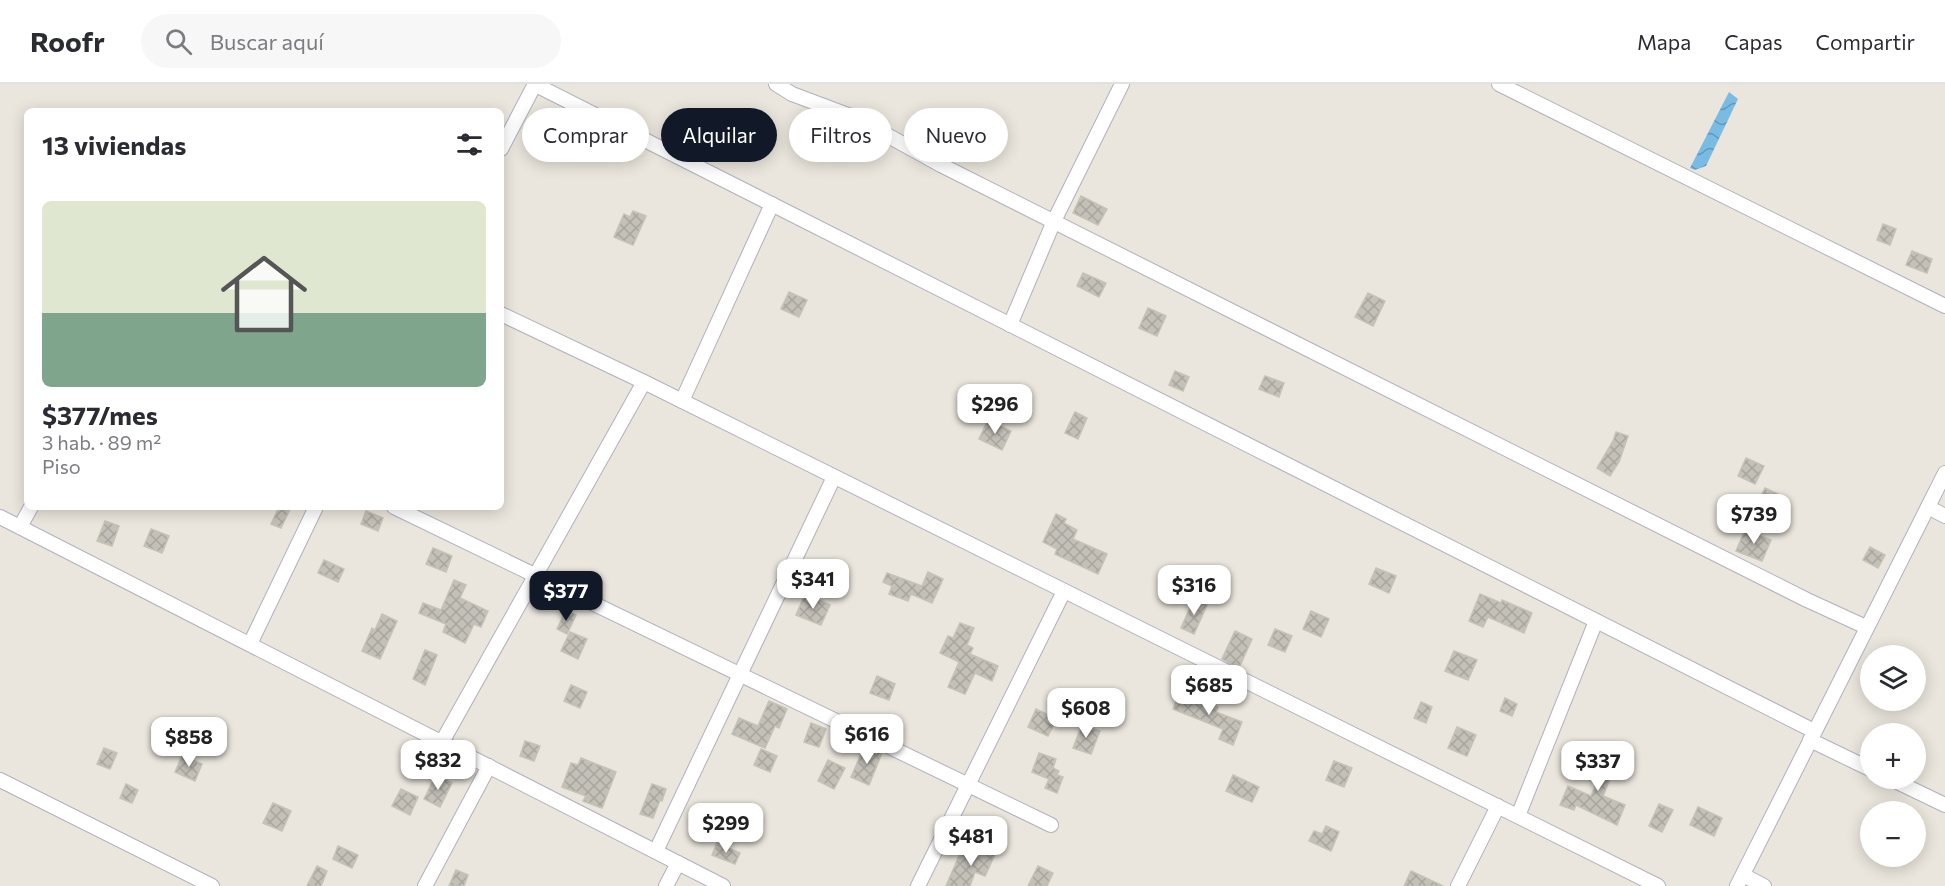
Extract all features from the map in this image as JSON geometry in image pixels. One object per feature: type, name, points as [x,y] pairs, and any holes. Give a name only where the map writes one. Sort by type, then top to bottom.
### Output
[{"type":"street","points":[[504,144],[535,84],[1596,621],[1812,736],[1860,764]]},
{"type":"street","points":[[776,84],[792,94],[856,118],[941,165],[1054,222],[1807,600],[1866,627]]},
{"type":"street","points":[[1010,325],[1054,222],[1122,84]]},
{"type":"street","points":[[1499,84],[1945,306]]},
{"type":"street","points":[[682,401],[772,204]]},
{"type":"street","points":[[504,315],[644,382],[1658,886]]},
{"type":"street","points":[[442,742],[644,382]]},
{"type":"street","points":[[1764,886],[1740,881],[1945,473]]},
{"type":"street","points":[[656,851],[834,477]]},
{"type":"street","points":[[1928,507],[1945,516]]},
{"type":"street","points":[[20,527],[29,510]]},
{"type":"street","points":[[250,644],[315,510]]},
{"type":"street","points":[[400,510],[1051,825]]},
{"type":"street","points":[[0,517],[723,886]]},
{"type":"street","points":[[918,886],[1064,591]]},
{"type":"street","points":[[1518,816],[1596,621]]},
{"type":"street","points":[[425,886],[489,766]]},
{"type":"street","points":[[0,780],[212,886]]},
{"type":"street","points":[[1912,789],[1945,805]]},
{"type":"street","points":[[1458,886],[1498,806]]},
{"type":"street","points":[[666,886],[678,863]]},
{"type":"water","points":[[1729,92],[1738,99],[1706,166],[1695,170],[1690,168]]},
{"type":"building","points":[[1081,196],[1107,209],[1098,225],[1073,213]]},
{"type":"building","points":[[633,211],[646,216],[633,245],[614,237],[624,214],[630,217]]},
{"type":"building","points":[[1883,224],[1896,229],[1890,245],[1877,240]]},
{"type":"building","points":[[1912,251],[1932,259],[1927,273],[1906,265]]},
{"type":"building","points":[[1083,273],[1106,283],[1099,297],[1077,286]]},
{"type":"building","points":[[789,292],[807,300],[799,317],[781,309]]},
{"type":"building","points":[[1368,293],[1385,301],[1373,326],[1355,317]]},
{"type":"building","points":[[1148,308],[1166,316],[1157,336],[1139,328]]},
{"type":"building","points":[[1175,371],[1189,377],[1183,391],[1169,385]]},
{"type":"building","points":[[1265,376],[1284,383],[1279,397],[1259,389]]},
{"type":"building","points":[[1075,412],[1087,418],[1078,439],[1065,433]]},
{"type":"building","points":[[988,420],[1011,431],[1002,450],[979,439]]},
{"type":"building","points":[[1616,432],[1628,436],[1619,462],[1610,476],[1597,468]]},
{"type":"building","points":[[1746,458],[1764,466],[1755,484],[1738,476]]},
{"type":"building","points":[[1765,488],[1778,494],[1771,509],[1758,502]]},
{"type":"building","points":[[278,510],[290,510],[281,528],[271,524]]},
{"type":"building","points":[[366,511],[383,518],[378,531],[361,524]]},
{"type":"building","points":[[1056,514],[1066,519],[1064,523],[1077,530],[1073,539],[1107,554],[1098,574],[1055,554],[1057,549],[1043,542]]},
{"type":"building","points":[[105,521],[119,526],[112,546],[97,541]]},
{"type":"building","points":[[151,529],[169,536],[162,553],[144,546]]},
{"type":"building","points":[[1745,530],[1771,540],[1762,561],[1736,551]]},
{"type":"building","points":[[1870,547],[1885,555],[1878,568],[1863,560]]},
{"type":"building","points":[[433,548],[452,556],[446,572],[426,564]]},
{"type":"building","points":[[324,560],[344,569],[338,582],[318,573]]},
{"type":"building","points":[[1376,568],[1396,576],[1389,593],[1369,584]]},
{"type":"building","points":[[928,572],[943,579],[932,603],[911,594],[908,601],[889,594],[892,586],[883,582],[887,573],[922,586]]},
{"type":"building","points":[[454,580],[466,585],[460,598],[488,611],[481,627],[474,624],[465,643],[443,632],[446,624],[419,613],[423,603],[441,610]]},
{"type":"building","points":[[805,594],[830,605],[821,625],[796,615]]},
{"type":"building","points":[[1480,594],[1501,603],[1502,600],[1532,613],[1524,633],[1488,617],[1483,627],[1469,621]]},
{"type":"building","points":[[1194,599],[1207,605],[1194,634],[1181,628]]},
{"type":"building","points":[[566,610],[576,615],[567,634],[557,629]]},
{"type":"building","points":[[1311,611],[1329,619],[1321,637],[1303,629]]},
{"type":"building","points":[[382,614],[397,621],[380,659],[362,651],[372,628],[375,630]]},
{"type":"building","points":[[960,623],[974,628],[967,645],[973,648],[970,654],[998,666],[992,681],[975,673],[965,694],[948,687],[959,662],[940,653],[948,636],[953,638]]},
{"type":"building","points":[[1275,629],[1292,636],[1285,652],[1268,645]]},
{"type":"building","points":[[1235,631],[1252,639],[1239,668],[1222,659]]},
{"type":"building","points":[[570,632],[587,639],[578,659],[561,651]]},
{"type":"building","points":[[425,650],[437,655],[425,685],[413,679]]},
{"type":"building","points":[[1454,651],[1477,660],[1468,680],[1445,671]]},
{"type":"building","points":[[877,676],[895,684],[889,700],[870,693]]},
{"type":"building","points":[[571,685],[587,692],[580,708],[564,701]]},
{"type":"building","points":[[1179,693],[1218,707],[1216,712],[1242,722],[1233,745],[1219,739],[1223,729],[1173,709]]},
{"type":"building","points":[[1505,698],[1517,704],[1512,716],[1500,711]]},
{"type":"building","points":[[769,701],[787,709],[779,728],[775,726],[765,748],[732,734],[739,718],[758,726]]},
{"type":"building","points":[[1421,702],[1432,707],[1426,723],[1414,718]]},
{"type":"building","points":[[1036,709],[1057,719],[1048,736],[1028,727]]},
{"type":"building","points":[[811,723],[826,729],[819,747],[804,742]]},
{"type":"building","points":[[1082,725],[1100,731],[1091,754],[1073,748]]},
{"type":"building","points":[[1457,727],[1476,735],[1467,756],[1448,748]]},
{"type":"building","points":[[525,741],[540,746],[534,761],[520,756]]},
{"type":"building","points":[[865,745],[882,753],[869,785],[851,777]]},
{"type":"building","points":[[104,748],[117,753],[110,769],[97,764]]},
{"type":"building","points":[[761,749],[777,756],[770,772],[754,765]]},
{"type":"building","points":[[1611,750],[1620,754],[1603,796],[1625,805],[1617,825],[1576,805],[1574,810],[1560,805],[1568,786],[1591,796],[1601,773],[1593,769],[1600,752],[1608,756]]},
{"type":"building","points":[[1039,753],[1056,759],[1053,768],[1059,771],[1057,775],[1063,777],[1057,793],[1045,788],[1049,779],[1032,772]]},
{"type":"building","points":[[182,756],[202,764],[195,781],[175,772]]},
{"type":"building","points":[[581,758],[616,772],[602,808],[583,801],[586,796],[562,787],[571,763],[578,765]]},
{"type":"building","points":[[828,760],[845,768],[834,789],[818,781]]},
{"type":"building","points":[[1334,761],[1352,768],[1344,787],[1326,780]]},
{"type":"building","points":[[436,775],[452,783],[440,807],[424,799]]},
{"type":"building","points":[[1233,775],[1259,787],[1252,802],[1226,791]]},
{"type":"building","points":[[126,784],[138,790],[132,803],[120,798]]},
{"type":"building","points":[[652,784],[666,789],[653,818],[640,814]]},
{"type":"building","points":[[401,789],[418,797],[410,815],[392,806]]},
{"type":"building","points":[[273,803],[291,811],[282,831],[263,823]]},
{"type":"building","points":[[1659,804],[1673,810],[1662,832],[1649,826]]},
{"type":"building","points":[[1698,807],[1722,818],[1714,836],[1690,825]]},
{"type":"building","points":[[1326,826],[1339,832],[1331,851],[1309,841],[1314,831],[1322,834]]},
{"type":"building","points":[[717,843],[740,853],[735,864],[712,855]]},
{"type":"building","points":[[985,844],[997,850],[985,876],[975,872],[970,886],[946,886],[962,849],[979,857]]},
{"type":"building","points":[[338,846],[358,855],[352,868],[333,859]]},
{"type":"building","points":[[317,866],[327,871],[321,886],[307,886]]},
{"type":"building","points":[[1038,866],[1053,873],[1047,886],[1028,886]]},
{"type":"building","points":[[456,870],[468,875],[464,886],[449,886]]},
{"type":"building","points":[[1411,871],[1443,886],[1404,886]]}]
